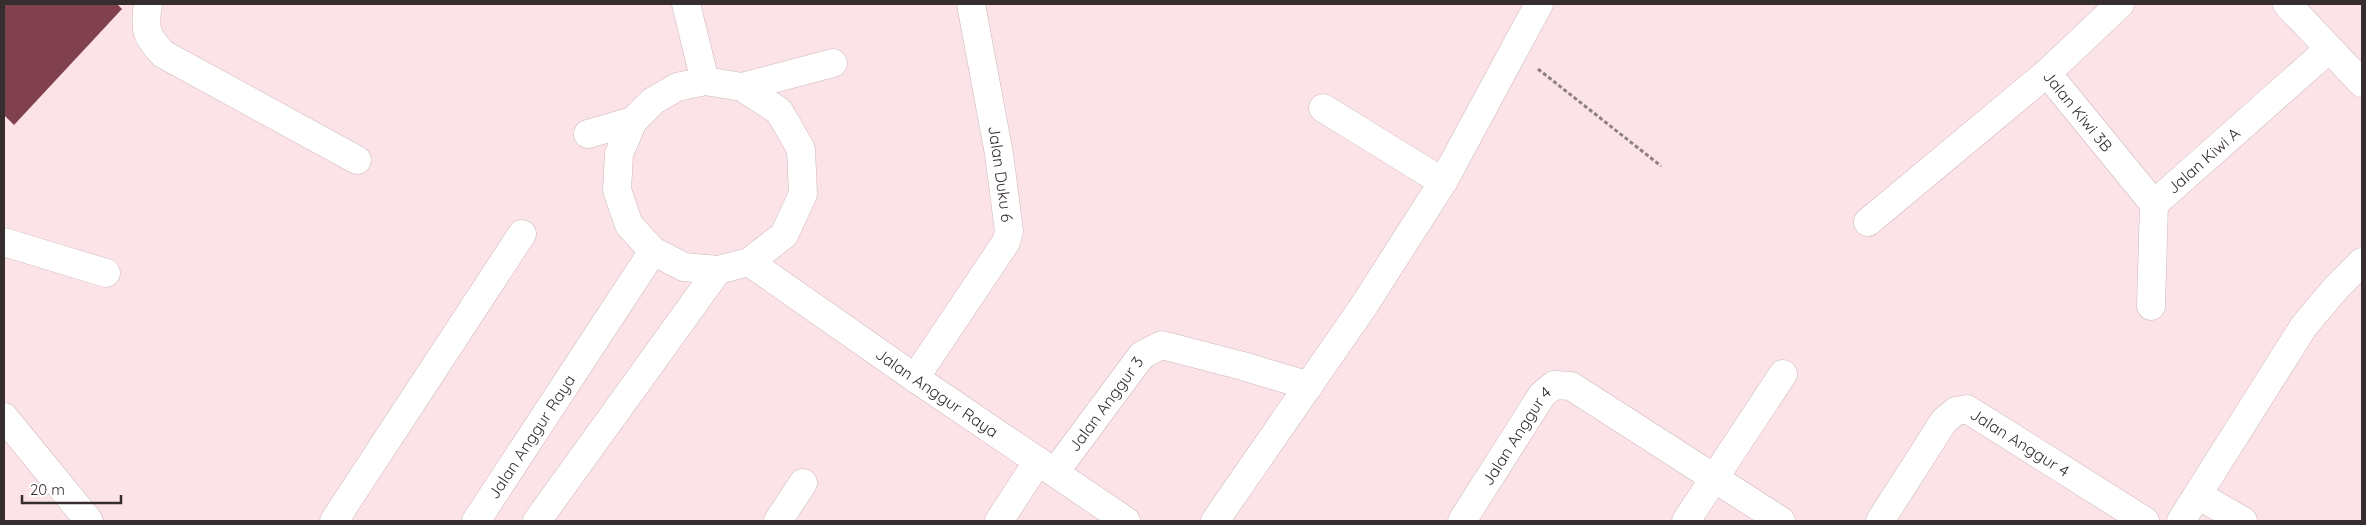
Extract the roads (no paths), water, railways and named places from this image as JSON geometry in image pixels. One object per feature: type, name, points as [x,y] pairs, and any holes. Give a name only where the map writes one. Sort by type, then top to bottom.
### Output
[{"type":"street","points":[[148,4],[146,18],[149,39],[163,54],[357,160]]},
{"type":"street","points":[[686,4],[704,81]]},
{"type":"street","name":"Jalan Duku 6","points":[[915,378],[1006,242],[1009,231],[999,154],[971,4]]},
{"type":"street","points":[[1216,521],[1363,307],[1443,182],[1539,4]]},
{"type":"street","name":"Jalan Kiwi 3B","points":[[2120,4],[2047,73],[2154,204]]},
{"type":"street","points":[[2287,4],[2362,83]]},
{"type":"street","name":"Jalan Kiwi A","points":[[2151,306],[2154,204],[2329,49]]},
{"type":"street","points":[[742,87],[779,111],[784,119],[801,150],[803,194],[784,235],[749,262],[718,270],[684,267],[653,251],[629,224],[617,190],[619,154],[634,121],[653,102],[677,87],[704,81],[742,87],[833,63]]},
{"type":"street","points":[[1868,222],[2047,73]]},
{"type":"street","points":[[1323,108],[1443,182]]},
{"type":"street","points":[[588,134],[634,121]]},
{"type":"street","points":[[334,521],[522,234]]},
{"type":"street","points":[[4,242],[106,273]]},
{"type":"street","name":"Jalan Anggur Raya","points":[[476,521],[653,251]]},
{"type":"street","name":"Jalan Anggur Raya","points":[[749,262],[915,378],[1126,521]]},
{"type":"street","points":[[2181,521],[2304,326],[2336,288],[2362,262]]},
{"type":"street","points":[[537,521],[718,270]]},
{"type":"street","name":"Jalan Anggur 3","points":[[999,521],[1142,356],[1162,344],[1309,386]]},
{"type":"street","points":[[1686,521],[1783,374]]},
{"type":"street","name":"Jalan Anggur 4","points":[[1462,521],[1542,395],[1554,385],[1571,386],[1781,521]]},
{"type":"street","name":"Jalan Anggur 4","points":[[1880,521],[1944,421],[1956,411],[1967,409],[2144,521]]},
{"type":"street","points":[[4,417],[89,521]]},
{"type":"street","points":[[778,521],[803,483]]},
{"type":"street","points":[[2198,495],[2243,521]]}]
